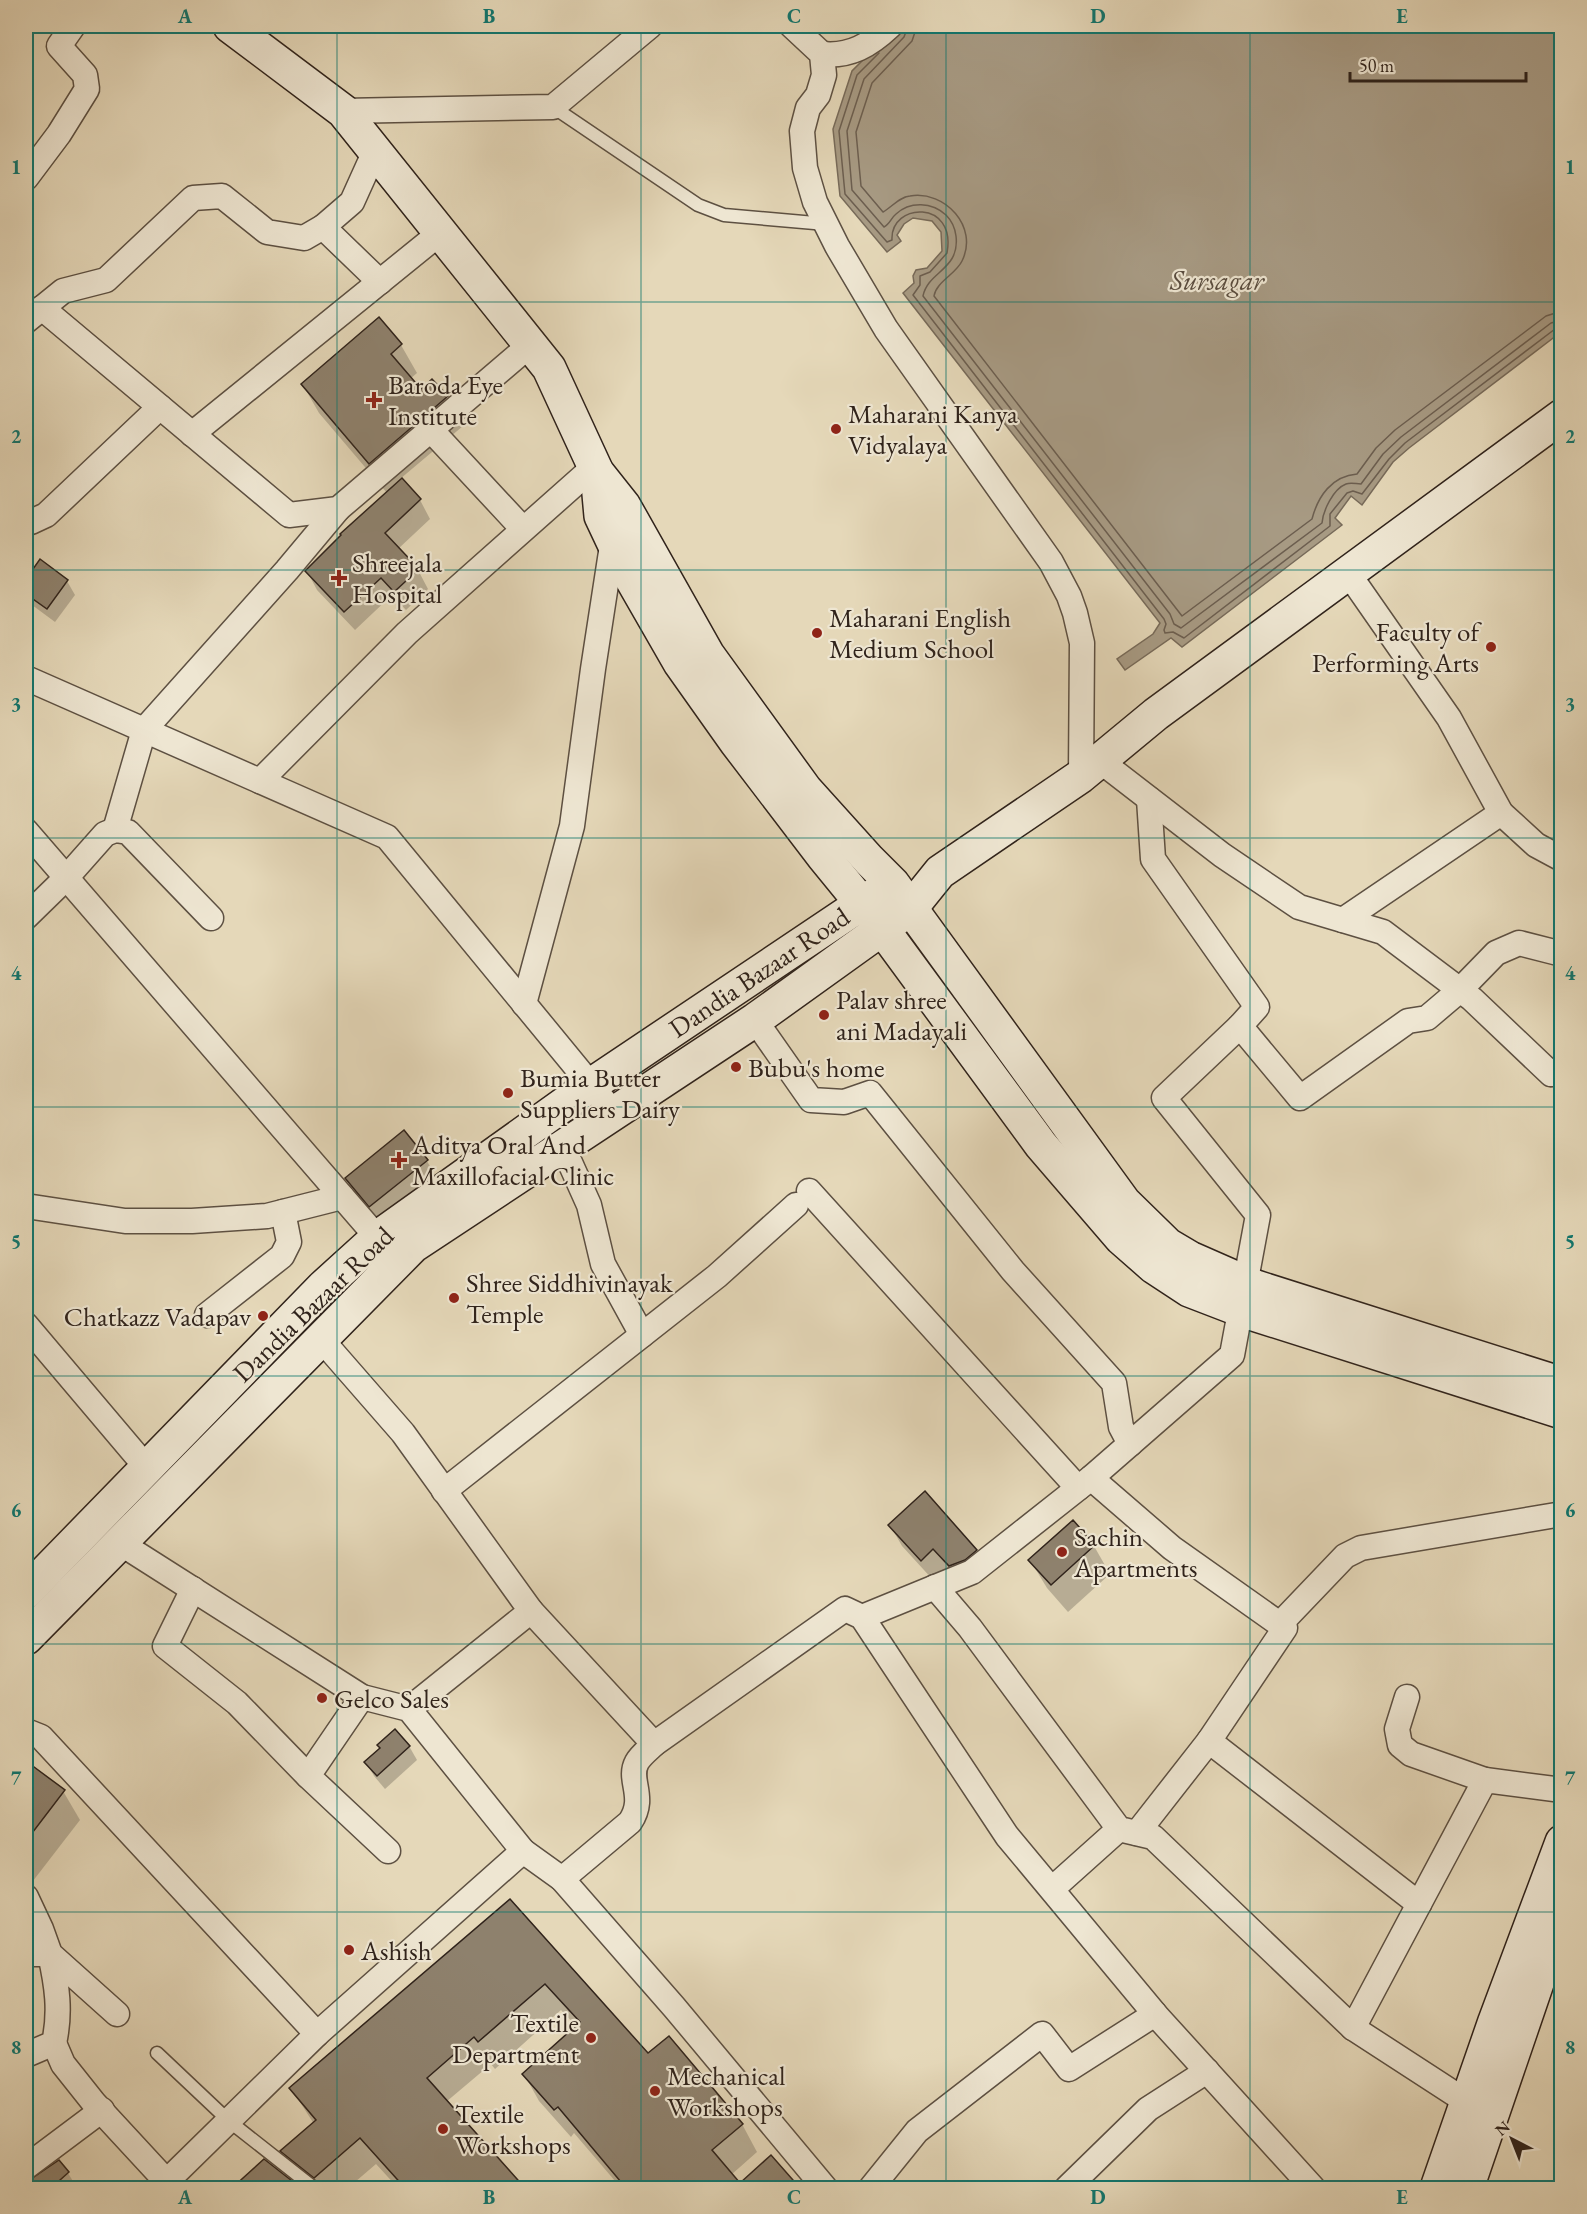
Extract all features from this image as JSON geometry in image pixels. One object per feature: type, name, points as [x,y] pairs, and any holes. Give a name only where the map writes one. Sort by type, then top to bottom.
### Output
[{"type":"street","points":[[26,178],[59,134],[87,89],[85,75],[59,46],[73,26]]},
{"type":"street","points":[[230,26],[343,111],[549,368],[596,469],[601,516],[623,533],[806,789],[902,896],[1124,1202],[1168,1245],[1190,1258],[1243,1297],[1562,1412]]},
{"type":"street","points":[[343,111],[553,107],[651,26]]},
{"type":"street","points":[[792,26],[822,54],[833,55],[846,54],[863,47],[890,26]]},
{"type":"street","points":[[822,54],[824,75],[818,95],[808,108],[802,131],[805,168],[810,188],[826,224],[886,329],[1062,579],[1076,613],[1082,643],[1090,768],[1149,799],[1222,855],[1299,907],[1383,932],[1472,999],[1551,1074],[1562,1070]]},
{"type":"street","points":[[338,509],[289,515],[160,407],[34,314],[63,291],[106,280],[193,198],[222,196],[267,232],[304,238],[352,202],[375,151]]},
{"type":"street","points":[[323,226],[380,282]]},
{"type":"street","points":[[192,434],[440,233]]},
{"type":"street","points":[[115,830],[144,730],[287,570],[338,509],[530,345]]},
{"type":"street","points":[[26,522],[46,515],[160,407]]},
{"type":"street","name":"Dandia Bazaar Road","points":[[26,1592],[323,1287],[388,1250],[591,1085],[940,872],[1090,768],[1156,714],[1562,416]]},
{"type":"street","points":[[430,430],[523,529]]},
{"type":"street","points":[[260,781],[407,633],[523,529],[596,469]]},
{"type":"street","points":[[623,533],[626,569],[680,663],[736,742],[871,915],[1041,1145],[1121,1238],[1154,1268],[1189,1290],[1243,1297],[1562,1384]]},
{"type":"street","points":[[524,1004],[572,826],[623,533]]},
{"type":"street","points":[[1348,573],[1449,718],[1501,813],[1536,845],[1562,859]]},
{"type":"street","points":[[26,678],[387,837],[614,1113]]},
{"type":"street","points":[[862,1617],[972,1572],[1085,1483],[1232,1355],[1258,1215],[1164,1098],[1257,1007],[1153,859],[1149,799]]},
{"type":"street","points":[[1343,920],[1501,813]]},
{"type":"street","points":[[26,917],[66,878],[105,834],[115,830],[128,832],[211,918]]},
{"type":"street","points":[[26,831],[388,1250]]},
{"type":"street","name":"Dandia Bazaar Road","points":[[29,1627],[120,1543],[321,1339],[388,1250],[413,1246],[755,1020],[871,915]]},
{"type":"street","points":[[1240,1026],[1300,1098],[1408,1021],[1427,1018],[1460,990],[1496,954],[1519,942],[1562,954]]},
{"type":"street","points":[[755,1020],[812,1100],[844,1102],[870,1093],[1013,1271],[1114,1383],[1121,1426],[1130,1444]]},
{"type":"street","points":[[563,1147],[589,1205],[603,1264],[642,1335]]},
{"type":"street","points":[[26,1206],[125,1221],[192,1221],[267,1216],[342,1197]]},
{"type":"street","points":[[444,1491],[717,1276],[803,1198],[1085,1483],[1172,1548],[1286,1628],[1209,1741],[1128,1831],[1052,1889]]},
{"type":"street","points":[[207,1315],[282,1256],[289,1242],[283,1212]]},
{"type":"street","points":[[26,1325],[147,1468]]},
{"type":"street","points":[[321,1339],[403,1433],[531,1611],[654,1744]]},
{"type":"street","points":[[1280,1624],[1345,1556],[1360,1548],[1562,1514]]},
{"type":"street","points":[[120,1543],[362,1697],[409,1709],[523,1851],[562,1878],[825,2188]]},
{"type":"street","points":[[935,1587],[970,1628],[1128,1831],[1154,1838],[1353,2028],[1479,2108]]},
{"type":"street","points":[[193,1589],[165,1646],[237,1703],[308,1776],[388,1851]]},
{"type":"street","points":[[562,1878],[634,1817],[637,1812],[638,1791],[634,1777],[637,1762],[654,1744],[845,1609],[862,1617],[1007,1836],[1155,2014],[1313,2188]]},
{"type":"street","points":[[409,1709],[531,1611]]},
{"type":"street","points":[[308,1776],[362,1697]]},
{"type":"street","points":[[1407,1697],[1397,1730],[1400,1744],[1411,1754],[1485,1780],[1562,1790]]},
{"type":"street","points":[[26,1731],[41,1737],[317,2034]]},
{"type":"street","points":[[1209,1741],[1419,1905]]},
{"type":"street","points":[[1353,2028],[1485,1780]]},
{"type":"street","points":[[1467,2188],[1479,2108],[1562,1842]]},
{"type":"street","points":[[26,1897],[50,1954],[58,1996],[59,2022],[54,2043],[63,2064],[164,2185],[317,2034],[523,1851]]},
{"type":"street","points":[[1437,2188],[1479,2108],[1562,1910]]},
{"type":"street","points":[[26,1954],[50,1954],[117,2014]]},
{"type":"street","points":[[871,2188],[917,2131],[1042,2034],[1069,2069],[1155,2014]]},
{"type":"street","points":[[26,2055],[54,2043]]},
{"type":"street","points":[[1067,2188],[1148,2109],[1206,2071]]},
{"type":"street","points":[[26,2167],[102,2110]]},
{"type":"lane","points":[[553,107],[698,205],[724,215],[826,224]]},
{"type":"lane","points":[[157,2053],[229,2121],[314,2188]]},
{"type":"water","name":"Sursagar","points":[[897,26],[1561,26],[1561,332],[1409,448],[1393,462],[1362,505],[1351,496],[1335,518],[1342,525],[1182,647],[1171,638],[1125,670],[1117,659],[1153,634],[1160,623],[903,293],[914,283],[913,276],[916,270],[927,268],[942,251],[941,232],[932,221],[913,218],[904,224],[897,235],[901,241],[887,252],[840,196],[833,129],[852,71]]},
{"type":"building","points":[[379,317],[402,344],[391,354],[421,389],[432,379],[448,396],[369,464],[301,384]]},
{"type":"building","points":[[402,478],[421,499],[385,533],[419,569],[394,592],[381,578],[344,612],[305,571],[340,534]]},
{"type":"building","points":[[40,559],[68,580],[47,609],[26,594],[26,579]]},
{"type":"building","points":[[404,1130],[428,1160],[369,1207],[345,1178]]},
{"type":"building","points":[[925,1491],[977,1550],[965,1560],[949,1566],[933,1549],[921,1561],[888,1525]]},
{"type":"building","name":"Sachin Apartments","points":[[1073,1520],[1095,1545],[1051,1585],[1028,1560]]},
{"type":"building","points":[[395,1729],[410,1746],[377,1776],[364,1762],[380,1748],[377,1745]]},
{"type":"building","points":[[26,1761],[65,1790],[26,1841]]},
{"type":"building","points":[[510,1899],[648,2053],[669,2036],[743,2124],[712,2150],[740,2183],[771,2155],[800,2188],[626,2188],[558,2107],[554,2110],[522,2074],[580,2022],[545,1984],[478,2042],[474,2037],[427,2078],[525,2188],[405,2188],[360,2138],[314,2178],[280,2151],[316,2120],[289,2088]]},
{"type":"building","points":[[264,2159],[301,2188],[232,2188]]},
{"type":"building","points":[[59,2160],[69,2172],[51,2188],[26,2188],[28,2181]]},
{"type":"place","name":"Baroda Eye Institute","points":[[374,400]]},
{"type":"place","name":"Maharani Kanya Vidyalaya","points":[[836,429]]},
{"type":"place","name":"Shreejala Hospital","points":[[339,578]]},
{"type":"place","name":"Maharani English Medium School","points":[[817,633]]},
{"type":"place","name":"Faculty of Performing Arts","points":[[1491,647]]},
{"type":"place","name":"Palav shree ani Madayali","points":[[824,1015]]},
{"type":"place","name":"Bubu's home","points":[[736,1067]]},
{"type":"place","name":"Bumia Butter Suppliers Dairy","points":[[508,1093]]},
{"type":"place","name":"Aditya Oral And Maxillofacial Clinic","points":[[399,1160]]},
{"type":"place","name":"Shree Siddhivinayak Temple","points":[[454,1298]]},
{"type":"place","name":"Chatkazz Vadapav","points":[[263,1316]]},
{"type":"place","name":"Sachin Apartments","points":[[1062,1552]]},
{"type":"place","name":"Gelco Sales","points":[[322,1698]]},
{"type":"place","name":"Ashish","points":[[349,1950]]},
{"type":"place","name":"Textile Department","points":[[591,2038]]},
{"type":"place","name":"Mechanical Workshops","points":[[655,2091]]},
{"type":"place","name":"Textile Workshops","points":[[443,2129]]}]
